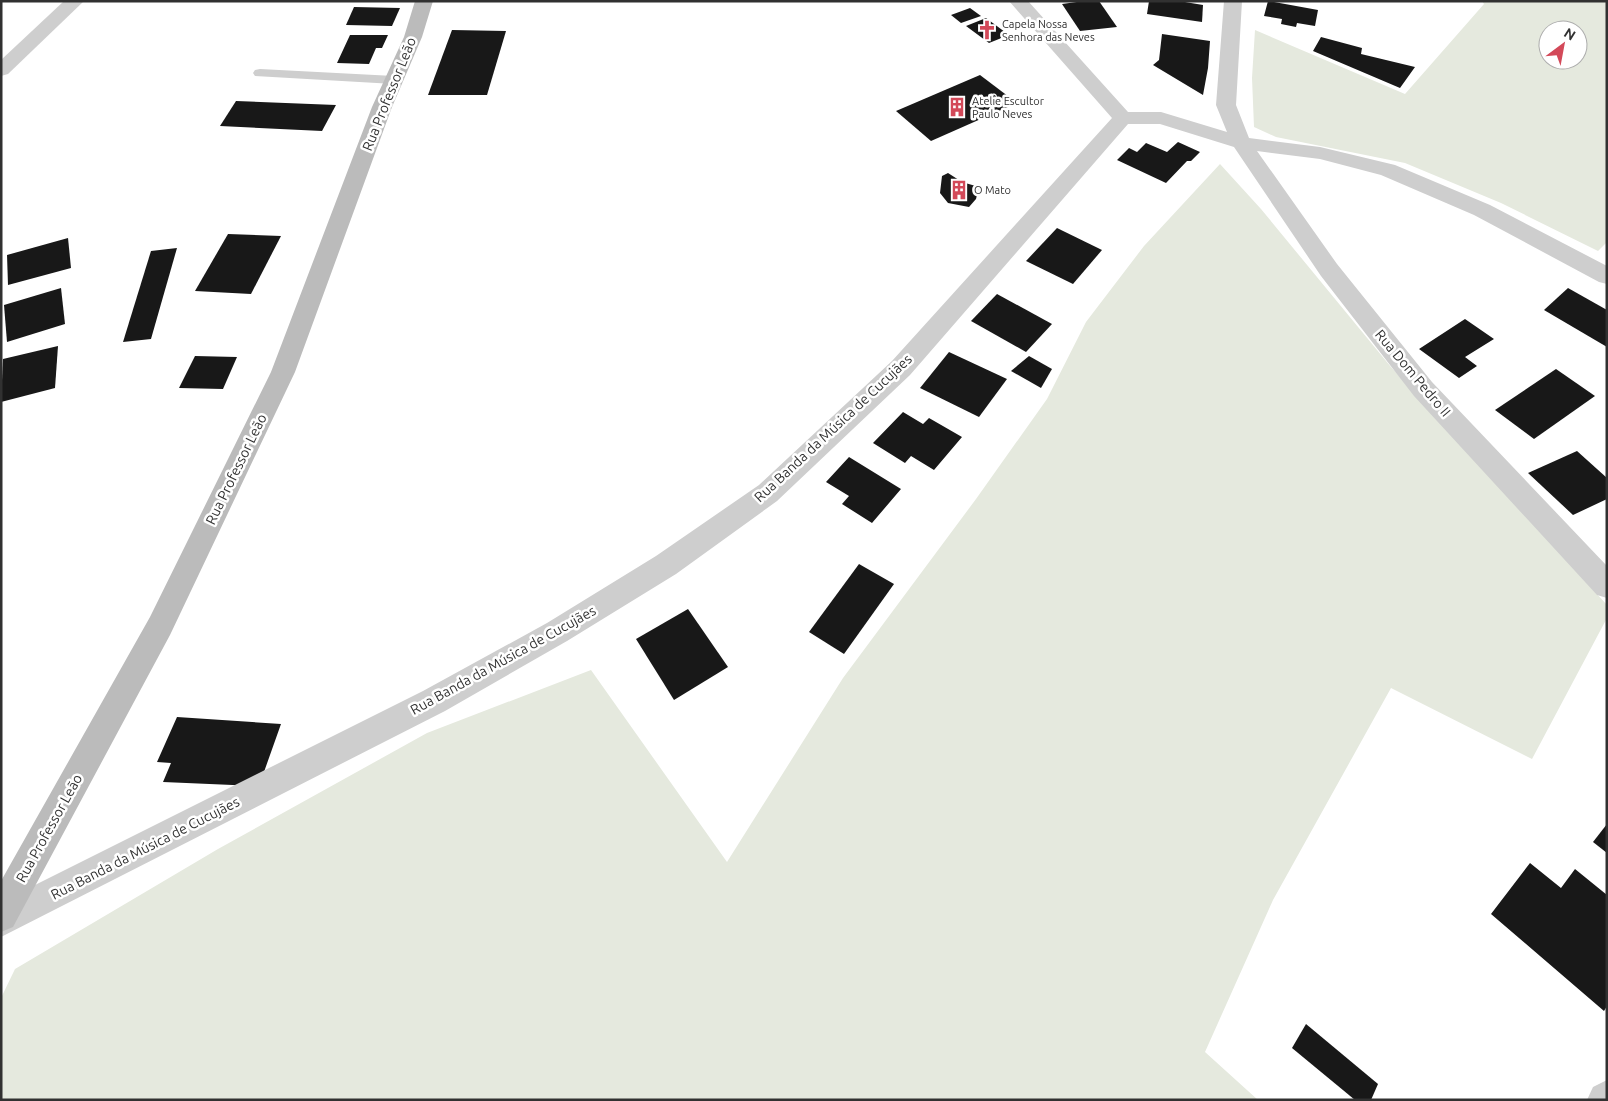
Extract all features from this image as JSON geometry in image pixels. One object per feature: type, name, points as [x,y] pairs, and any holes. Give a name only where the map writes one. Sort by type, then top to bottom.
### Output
[{"type":"street","points":[[1,70],[75,1]]},
{"type":"street","name":"Rua Professor Leão","points":[[1,915],[160,626],[283,372],[394,80],[413,37],[424,1]]},
{"type":"street","points":[[1018,1],[1123,118],[1161,118],[1241,143],[1320,153],[1388,170],[1482,210],[1607,276]]},
{"type":"street","name":"Rua Dom Pedro II","points":[[1233,1],[1226,105],[1241,143],[1329,270],[1422,389],[1607,586]]},
{"type":"street","name":"Rua Banda da Música de Cucujães","points":[[1,920],[434,701],[557,632],[674,560],[768,493],[900,368],[1123,118]]},
{"type":"lane","points":[[260,73],[394,80]]},
{"type":"shaded area","points":[[1482,1],[1607,1],[1607,242],[1598,251],[1501,203],[1405,163],[1276,137],[1254,127],[1252,78],[1255,30],[1405,94],[1484,4]]},
{"type":"shaded area","points":[[1220,164],[1261,209],[1391,367],[1607,605],[1607,618],[1532,759],[1391,688],[1273,900],[1205,1052],[1258,1100],[1,1100],[1,998],[15,969],[218,849],[427,733],[591,670],[727,862],[843,678],[976,499],[1047,399],[1086,322],[1144,246]]},
{"type":"building","points":[[1099,1],[1117,27],[1080,31],[1062,4]]},
{"type":"building","points":[[1149,1],[1179,1],[1203,5],[1202,22],[1147,14]]},
{"type":"building","points":[[1268,1],[1318,10],[1315,26],[1297,23],[1296,27],[1281,24],[1282,19],[1264,16]]},
{"type":"building","points":[[354,7],[400,8],[392,26],[346,25]]},
{"type":"building","points":[[970,8],[981,16],[961,23],[951,15]]},
{"type":"building","name":"Capela Nossa Senhora das Neves","points":[[986,18],[1009,35],[989,43],[966,26]]},
{"type":"building","points":[[452,30],[506,31],[487,95],[428,95]]},
{"type":"building","points":[[1162,34],[1210,41],[1203,95],[1153,65],[1159,60]]},
{"type":"building","points":[[350,35],[388,35],[382,48],[376,48],[369,64],[337,63]]},
{"type":"building","points":[[1321,37],[1362,48],[1361,54],[1415,67],[1400,88],[1313,51]]},
{"type":"building","name":"Atelie Escultor Paulo Neves","points":[[980,75],[1017,103],[931,141],[896,111]]},
{"type":"building","points":[[236,101],[336,105],[322,131],[220,126]]},
{"type":"building","points":[[1178,142],[1200,152],[1191,161],[1187,161],[1166,183],[1117,160],[1129,148],[1137,152],[1146,143],[1167,152]]},
{"type":"building","name":"O Mato","points":[[948,173],[962,182],[979,187],[976,199],[969,207],[948,203],[940,193],[942,176]]},
{"type":"building","points":[[1057,228],[1102,250],[1073,284],[1026,261]]},
{"type":"building","points":[[228,234],[281,236],[251,294],[195,291]]},
{"type":"building","points":[[68,238],[71,268],[8,285],[7,255]]},
{"type":"building","points":[[177,248],[151,339],[123,342],[151,251]]},
{"type":"building","points":[[61,288],[65,324],[7,342],[4,305]]},
{"type":"building","points":[[1568,288],[1607,310],[1607,347],[1544,310]]},
{"type":"building","points":[[997,294],[1052,324],[1026,352],[971,321]]},
{"type":"building","points":[[1465,319],[1494,339],[1465,357],[1477,366],[1459,378],[1419,349]]},
{"type":"building","points":[[58,346],[55,388],[1,402],[3,359]]},
{"type":"building","points":[[949,352],[1007,379],[979,417],[920,388]]},
{"type":"building","points":[[195,356],[237,357],[223,389],[179,388]]},
{"type":"building","points":[[1029,356],[1052,369],[1041,388],[1011,371]]},
{"type":"building","points":[[1556,369],[1595,396],[1534,439],[1495,410]]},
{"type":"building","points":[[903,412],[923,424],[929,418],[962,437],[934,470],[911,456],[905,463],[873,443]]},
{"type":"building","points":[[1577,451],[1607,478],[1607,499],[1573,515],[1528,473]]},
{"type":"building","points":[[849,457],[901,489],[872,523],[842,504],[849,496],[826,482]]},
{"type":"building","points":[[859,564],[894,584],[844,654],[809,632]]},
{"type":"building","points":[[688,609],[728,667],[674,700],[636,639]]},
{"type":"building","points":[[177,717],[281,724],[259,786],[163,782],[171,763],[157,762]]},
{"type":"building","points":[[1607,824],[1607,853],[1593,842]]},
{"type":"building","points":[[1530,863],[1561,888],[1575,869],[1607,895],[1607,1006],[1604,1011],[1491,914]]},
{"type":"building","points":[[1306,1024],[1378,1084],[1371,1100],[1355,1100],[1292,1048]]},
{"type":"place","name":"Capela Nossa Senhora das Neves","points":[[987,30]]},
{"type":"place","name":"Atelie Escultor Paulo Neves","points":[[957,107]]},
{"type":"place","name":"O Mato","points":[[959,190]]}]
